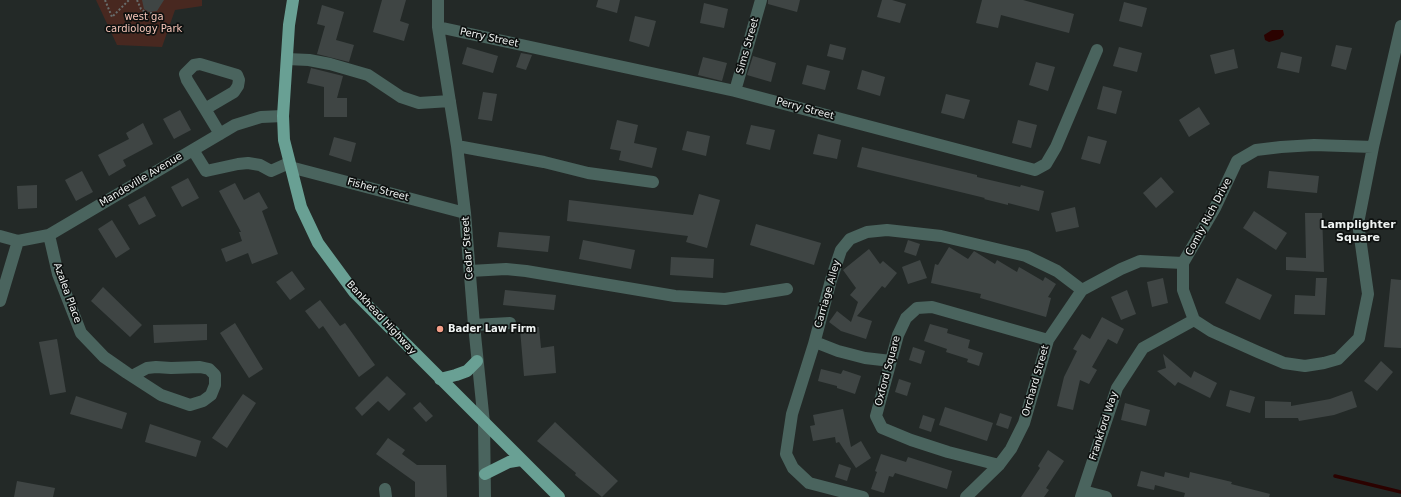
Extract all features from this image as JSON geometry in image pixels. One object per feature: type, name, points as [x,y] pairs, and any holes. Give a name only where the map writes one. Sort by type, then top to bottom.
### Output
[{"type":"main road","name":"Bankhead Highway","points":[[293,0],[289,25],[283,116],[284,140],[301,207],[318,243],[354,292],[558,497]]},
{"type":"main road","points":[[440,379],[467,371],[477,360]]},
{"type":"main road","points":[[485,474],[508,462],[521,460]]},
{"type":"street","name":"Cedar Street","points":[[438,0],[438,27],[457,146],[465,213],[477,360],[484,423],[485,497]]},
{"type":"street","name":"Sims Street","points":[[735,91],[761,0]]},
{"type":"street","points":[[1194,320],[1211,331],[1284,363],[1305,366],[1338,359],[1359,338],[1368,294],[1358,223],[1373,147],[1401,26]]},
{"type":"street","name":"Perry Street","points":[[438,27],[735,91],[1034,170],[1046,164],[1056,147],[1097,50]]},
{"type":"street","points":[[287,59],[308,60],[330,64],[368,76],[401,97],[419,103],[450,101]]},
{"type":"street","points":[[204,109],[220,134]]},
{"type":"street","name":"Mandeville Avenue","points":[[0,236],[18,241],[48,235],[235,125],[261,117],[283,116]]},
{"type":"street","name":"Comly Rich Drive","points":[[1194,320],[1183,290],[1183,263],[1215,208],[1237,161],[1256,150],[1281,147],[1314,145],[1373,147]]},
{"type":"street","points":[[457,146],[544,162],[588,173],[653,182]]},
{"type":"street","points":[[193,150],[206,171],[248,163],[260,165],[271,171],[290,165]]},
{"type":"street","name":"Fisher Street","points":[[290,165],[465,213]]},
{"type":"street","name":"Carriage Alley","points":[[863,497],[809,483],[793,468],[786,454],[792,414],[815,342],[831,280],[841,250],[850,239],[867,232],[887,230],[941,236],[1026,256],[1057,270],[1082,290]]},
{"type":"street","name":"Azalea Place","points":[[48,235],[58,274],[81,333],[104,357],[132,376],[161,395],[190,405],[203,401],[211,396],[215,385],[215,375],[209,368],[200,367],[147,368],[132,376]]},
{"type":"street","points":[[0,301],[18,241]]},
{"type":"street","name":"Orchard Street","points":[[966,497],[999,465],[1011,450],[1024,423],[1048,340],[1082,290],[1121,269],[1140,261],[1183,263]]},
{"type":"street","points":[[470,271],[506,269],[526,270],[675,296],[725,299],[787,289]]},
{"type":"street","name":"Oxford Square","points":[[999,465],[948,452],[911,440],[882,428],[876,416],[898,335],[906,318],[917,308],[932,307],[1048,340]]},
{"type":"street","name":"Frankford Way","points":[[1082,494],[1117,388],[1143,348],[1194,320]]},
{"type":"street","points":[[474,325],[510,323]]},
{"type":"street","points":[[815,342],[838,351],[865,358],[891,361]]},
{"type":"street","points":[[1082,494],[1106,497]]},
{"type":"path","points":[[105,0],[112,17],[129,0]]},
{"type":"path","points":[[137,0],[141,9],[148,13],[154,13]]},
{"type":"green space","name":"west ga cardiology Park","points":[[96,0],[202,0],[202,6],[175,10],[162,47],[117,45]]},
{"type":"shaded area","points":[[1272,30],[1283,30],[1284,35],[1280,39],[1269,42],[1265,40],[1264,35]]},
{"type":"building","points":[[142,0],[164,0],[157,11],[149,12],[144,9]]},
{"type":"building","points":[[382,0],[406,0],[400,21],[409,24],[404,41],[373,32]]},
{"type":"building","points":[[598,0],[620,0],[617,13],[596,7]]},
{"type":"building","points":[[768,0],[800,0],[797,12],[768,4]]},
{"type":"building","points":[[882,0],[892,0],[906,4],[900,23],[877,17]]},
{"type":"building","points":[[982,0],[1023,0],[1074,14],[1069,33],[1001,15],[998,28],[976,23]]},
{"type":"building","points":[[1124,2],[1147,8],[1142,27],[1119,21]]},
{"type":"building","points":[[704,3],[728,9],[724,28],[700,23]]},
{"type":"building","points":[[322,5],[344,12],[336,40],[354,45],[349,62],[317,54],[325,26],[317,24]]},
{"type":"building","points":[[635,16],[656,21],[649,47],[629,41]]},
{"type":"building","points":[[830,44],[846,48],[843,60],[827,56]]},
{"type":"building","points":[[1336,45],[1352,48],[1346,70],[1331,66]]},
{"type":"building","points":[[467,47],[498,56],[493,73],[462,64]]},
{"type":"building","points":[[1119,47],[1142,53],[1137,72],[1113,66]]},
{"type":"building","points":[[1234,49],[1238,68],[1215,74],[1210,55]]},
{"type":"building","points":[[1281,52],[1302,57],[1299,73],[1277,68]]},
{"type":"building","points":[[521,53],[532,55],[526,70],[516,67]]},
{"type":"building","points":[[753,56],[776,63],[771,82],[747,75]]},
{"type":"building","points":[[703,57],[727,63],[722,81],[698,75]]},
{"type":"building","points":[[1036,62],[1055,67],[1048,91],[1029,85]]},
{"type":"building","points":[[807,65],[830,71],[825,90],[802,84]]},
{"type":"building","points":[[311,68],[343,76],[337,98],[347,98],[347,117],[324,117],[324,87],[307,83]]},
{"type":"building","points":[[862,70],[885,77],[880,96],[857,89]]},
{"type":"building","points":[[1103,86],[1122,91],[1116,114],[1097,109]]},
{"type":"building","points":[[483,92],[497,94],[492,121],[478,119]]},
{"type":"building","points":[[946,94],[970,100],[964,119],[941,113]]},
{"type":"building","points":[[1199,107],[1210,124],[1189,137],[1179,120]]},
{"type":"building","points":[[180,110],[191,130],[174,139],[163,119]]},
{"type":"building","points":[[617,120],[638,125],[634,143],[657,148],[652,168],[619,160],[621,151],[610,149]]},
{"type":"building","points":[[1018,120],[1037,125],[1031,148],[1012,143]]},
{"type":"building","points":[[143,123],[153,144],[123,160],[126,166],[109,176],[98,155],[129,139],[126,133]]},
{"type":"building","points":[[751,125],[775,130],[770,150],[746,144]]},
{"type":"building","points":[[687,131],[710,136],[706,156],[682,150]]},
{"type":"building","points":[[818,134],[841,140],[837,159],[813,154]]},
{"type":"building","points":[[1088,136],[1107,141],[1100,164],[1081,159]]},
{"type":"building","points":[[334,137],[356,143],[351,162],[329,155]]},
{"type":"building","points":[[862,147],[977,175],[977,177],[1044,191],[1039,211],[1008,203],[1008,205],[857,167]]},
{"type":"building","points":[[82,171],[93,192],[76,201],[65,180]]},
{"type":"building","points":[[1269,171],[1319,176],[1317,193],[1267,188]]},
{"type":"building","points":[[1161,177],[1174,192],[1156,208],[1143,193]]},
{"type":"building","points":[[188,178],[199,198],[182,207],[171,187]]},
{"type":"building","points":[[235,183],[244,200],[259,192],[268,208],[262,211],[278,254],[252,264],[248,253],[226,262],[221,249],[242,241],[239,232],[241,232],[219,191]]},
{"type":"building","points":[[37,185],[37,208],[18,209],[17,186]]},
{"type":"building","points":[[699,194],[720,200],[707,248],[686,242],[688,236],[567,221],[569,200],[693,215]]},
{"type":"building","points":[[145,196],[156,216],[139,225],[128,205]]},
{"type":"building","points":[[1075,207],[1079,227],[1056,232],[1051,213]]},
{"type":"building","points":[[1254,211],[1287,233],[1276,250],[1243,228]]},
{"type":"building","points":[[1305,213],[1322,213],[1324,272],[1286,270],[1286,257],[1306,258]]},
{"type":"building","points":[[112,220],[130,249],[116,258],[98,229]]},
{"type":"building","points":[[756,224],[821,243],[814,265],[750,245]]},
{"type":"building","points":[[499,232],[550,236],[548,252],[497,247]]},
{"type":"building","points":[[583,240],[635,250],[631,269],[579,259]]},
{"type":"building","points":[[908,240],[920,244],[916,256],[904,252]]},
{"type":"building","points":[[949,247],[968,259],[974,251],[995,264],[997,260],[1017,272],[1019,267],[1043,281],[1045,277],[1056,284],[1048,297],[1051,298],[1046,317],[980,298],[981,294],[931,283],[935,264],[938,265]]},
{"type":"building","points":[[869,249],[880,264],[883,261],[897,273],[885,288],[882,286],[857,316],[872,321],[866,339],[841,331],[829,322],[837,311],[851,322],[858,302],[850,295],[856,288],[843,270]]},
{"type":"building","points":[[671,257],[714,259],[713,278],[670,275]]},
{"type":"building","points":[[920,260],[927,278],[908,284],[902,267]]},
{"type":"building","points":[[292,271],[305,289],[290,300],[276,282]]},
{"type":"building","points":[[1163,278],[1168,303],[1152,307],[1147,282]]},
{"type":"building","points":[[1237,278],[1272,295],[1260,320],[1225,303]]},
{"type":"building","points":[[1316,278],[1327,278],[1325,315],[1294,314],[1295,295],[1315,296]]},
{"type":"building","points":[[1391,279],[1401,280],[1401,348],[1384,347]]},
{"type":"building","points":[[103,287],[142,325],[130,337],[91,301]]},
{"type":"building","points":[[505,290],[556,295],[554,310],[503,305]]},
{"type":"building","points":[[1127,290],[1136,314],[1121,320],[1111,297]]},
{"type":"building","points":[[320,300],[340,326],[345,323],[375,365],[359,377],[323,326],[319,329],[305,311]]},
{"type":"building","points":[[1102,317],[1124,329],[1117,344],[1108,339],[1092,367],[1097,370],[1089,384],[1080,380],[1073,410],[1057,406],[1064,377],[1077,351],[1073,349],[1082,334],[1090,339]]},
{"type":"building","points":[[235,323],[263,369],[249,378],[220,333]]},
{"type":"building","points":[[207,324],[207,340],[154,343],[153,325]]},
{"type":"building","points":[[930,324],[948,329],[947,333],[970,340],[968,348],[983,353],[979,366],[967,362],[968,359],[946,352],[947,349],[924,341]]},
{"type":"building","points":[[539,327],[541,348],[554,346],[556,373],[524,376],[520,329]]},
{"type":"building","points":[[57,339],[66,392],[50,395],[39,342]]},
{"type":"building","points":[[913,347],[925,351],[921,364],[909,360]]},
{"type":"building","points":[[1163,354],[1191,378],[1194,371],[1217,383],[1210,398],[1178,382],[1175,386],[1157,371],[1166,368]]},
{"type":"building","points":[[1381,361],[1393,372],[1377,391],[1364,381]]},
{"type":"building","points":[[821,369],[841,374],[843,370],[861,376],[855,394],[837,388],[837,386],[818,381]]},
{"type":"building","points":[[387,376],[406,394],[389,411],[378,401],[362,416],[355,408]]},
{"type":"building","points":[[899,379],[911,383],[907,396],[895,392]]},
{"type":"building","points":[[1230,390],[1255,397],[1250,413],[1226,406]]},
{"type":"building","points":[[1352,391],[1357,407],[1334,415],[1299,421],[1298,418],[1265,418],[1265,401],[1291,402],[1291,406],[1330,399]]},
{"type":"building","points":[[243,394],[256,403],[227,448],[212,438]]},
{"type":"building","points":[[76,396],[127,413],[122,429],[70,414]]},
{"type":"building","points":[[420,402],[433,416],[426,422],[413,408]]},
{"type":"building","points":[[1125,403],[1150,410],[1146,426],[1121,420]]},
{"type":"building","points":[[945,407],[993,423],[987,441],[939,425]]},
{"type":"building","points":[[843,409],[851,447],[861,441],[871,458],[856,468],[839,442],[836,443],[835,437],[813,441],[810,426],[815,425],[813,415]]},
{"type":"building","points":[[1000,413],[1012,417],[1008,429],[996,425]]},
{"type":"building","points":[[923,415],[935,419],[931,432],[919,428]]},
{"type":"building","points":[[555,422],[618,481],[602,497],[575,475],[576,473],[537,441]]},
{"type":"building","points":[[150,424],[201,441],[196,457],[145,442]]},
{"type":"building","points":[[388,438],[405,450],[402,454],[417,465],[446,465],[447,497],[415,497],[415,482],[376,454]]},
{"type":"building","points":[[1048,450],[1064,461],[1046,488],[1049,490],[1044,497],[1021,497],[1040,468],[1038,466]]},
{"type":"building","points":[[881,454],[906,462],[908,457],[952,471],[947,489],[895,473],[893,477],[889,476],[884,493],[871,489]]},
{"type":"building","points":[[839,464],[851,468],[847,481],[835,477]]},
{"type":"building","points":[[1141,471],[1164,477],[1165,472],[1189,478],[1190,472],[1232,482],[1231,484],[1270,494],[1269,497],[1184,497],[1185,493],[1155,485],[1154,490],[1137,486]]},
{"type":"building","points":[[17,481],[55,488],[53,497],[14,497]]},
{"type":"waterway","points":[[1335,476],[1401,492]]},
{"type":"place","name":"Bader Law Firm","points":[[440,329]]},
{"type":"district","name":"Lamplighter Square","points":[[1358,231]]}]
